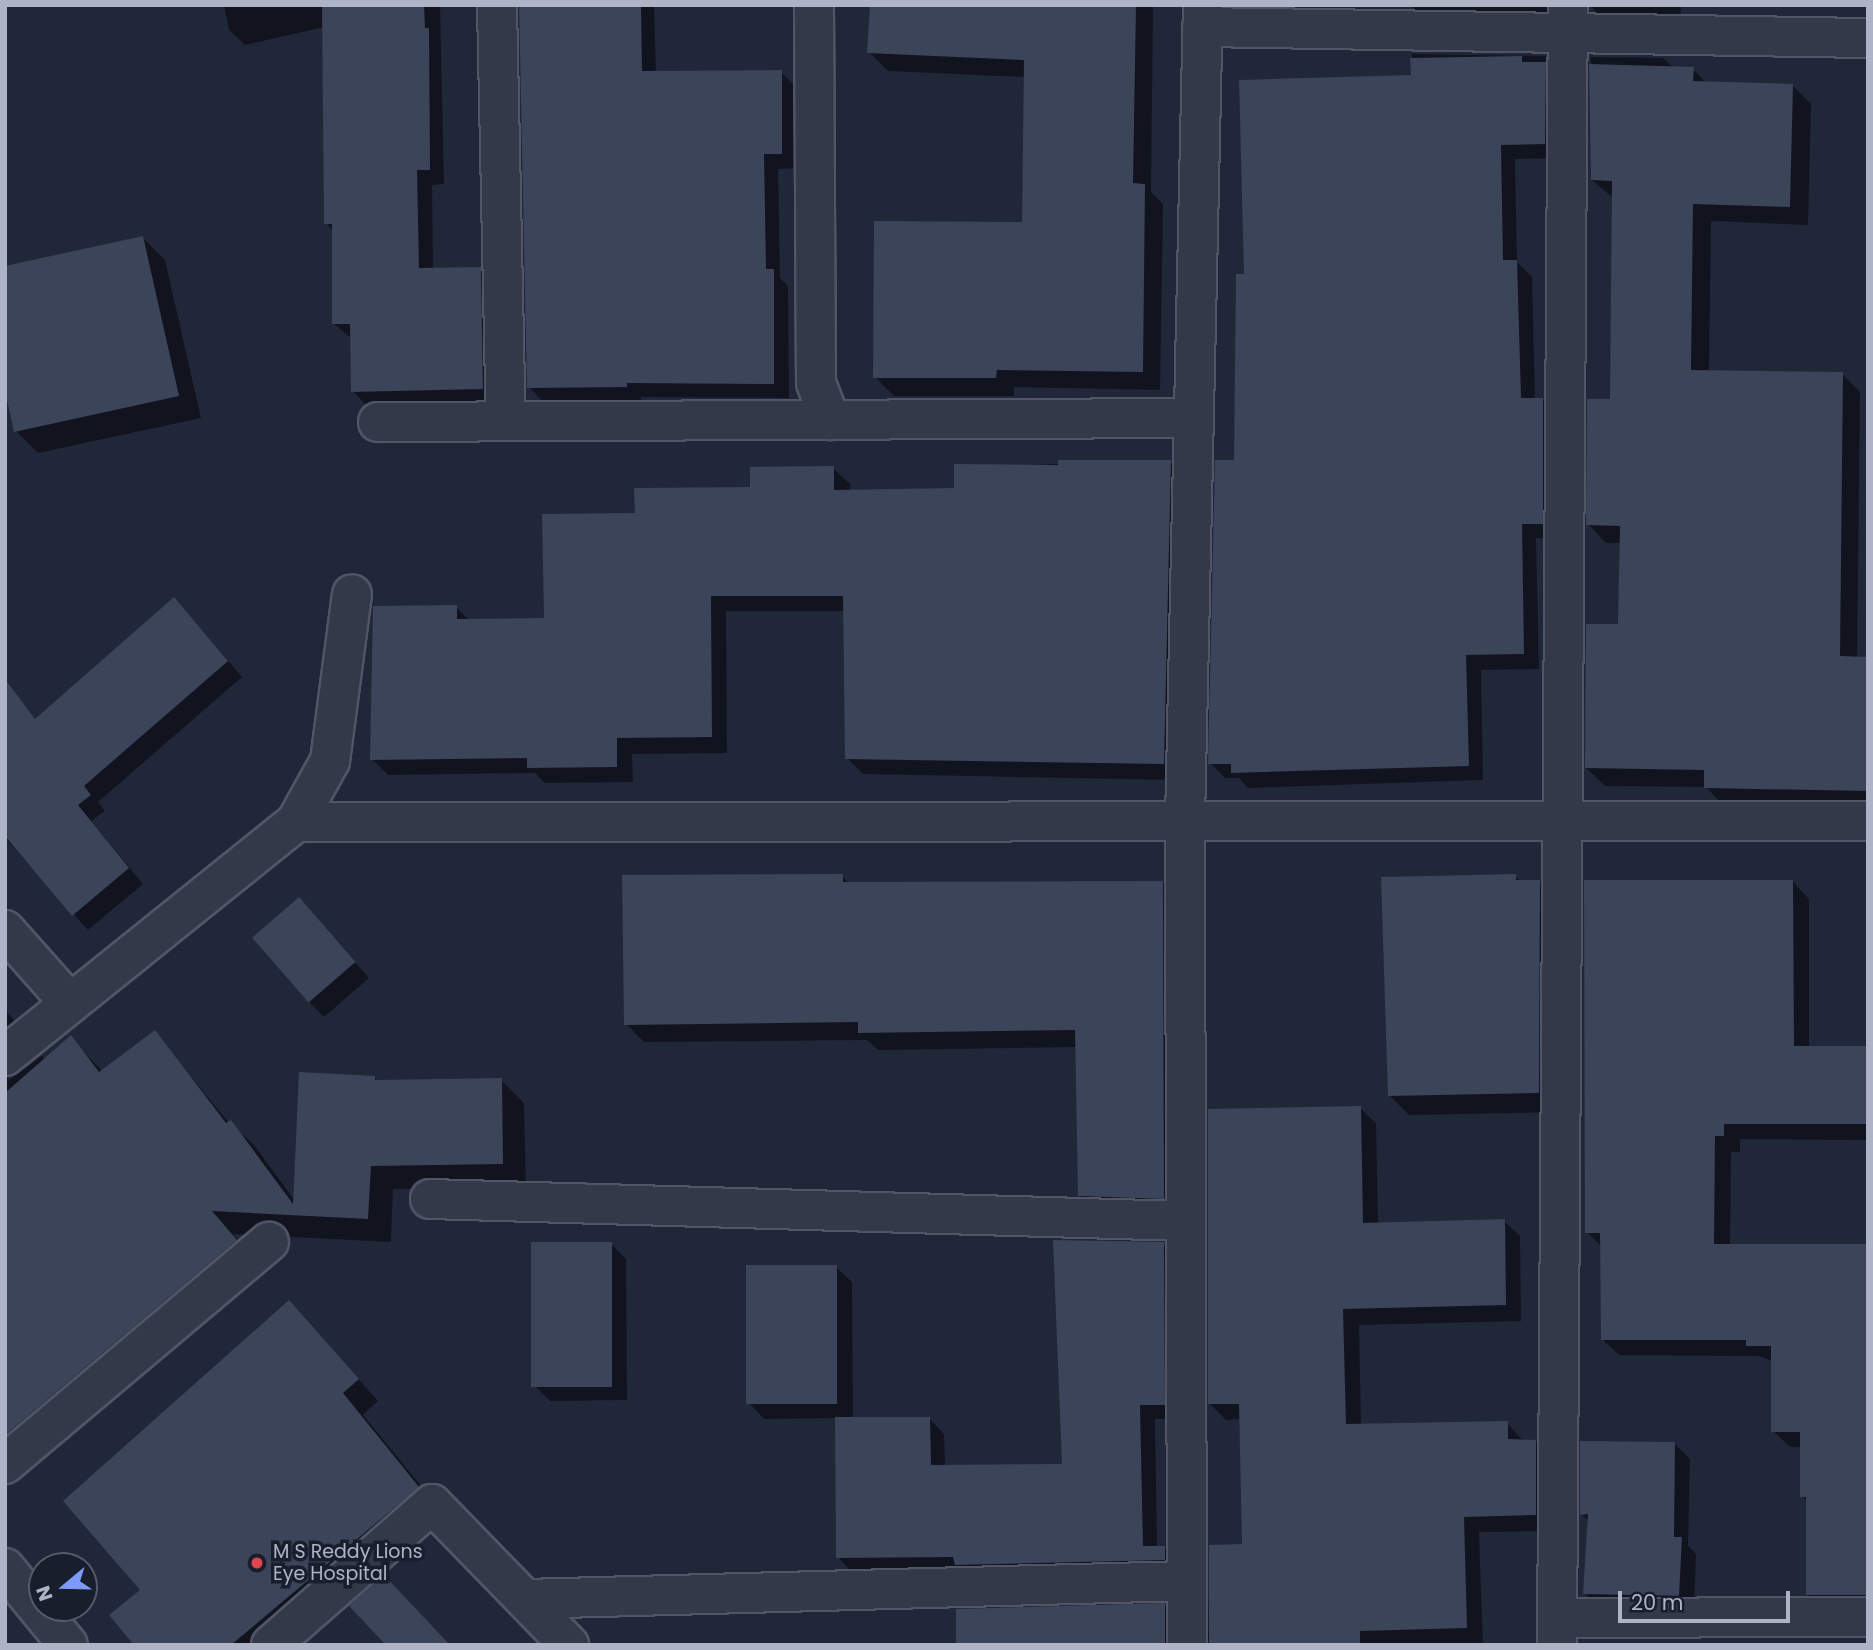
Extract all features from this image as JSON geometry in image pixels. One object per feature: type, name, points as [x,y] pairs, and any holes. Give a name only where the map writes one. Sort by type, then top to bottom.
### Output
[{"type":"street","points":[[497,5],[506,421]]},
{"type":"street","points":[[814,5],[816,383],[830,420]]},
{"type":"street","points":[[1187,1645],[1185,821],[1202,16],[1568,19],[1868,38]]},
{"type":"street","points":[[1568,19],[1557,1632],[1868,1617]]},
{"type":"street","points":[[378,422],[1194,418]]},
{"type":"street","points":[[5,1056],[296,822],[330,761],[352,594]]},
{"type":"street","points":[[296,822],[1868,821]]},
{"type":"street","points":[[5,930],[69,1002]]},
{"type":"street","points":[[430,1199],[1185,1222]]},
{"type":"street","points":[[5,1464],[269,1242]]},
{"type":"street","points":[[271,1645],[432,1504],[569,1645]]},
{"type":"street","points":[[5,1568],[68,1645]]},
{"type":"street","points":[[525,1599],[1185,1581]]},
{"type":"building","points":[[322,5],[424,5],[425,28],[429,28],[430,170],[417,170],[419,268],[481,267],[483,389],[351,392],[350,324],[332,324],[332,224],[324,224]]},
{"type":"building","points":[[519,5],[641,5],[642,71],[782,70],[782,154],[764,154],[766,269],[774,269],[774,384],[627,383],[627,387],[527,388]]},
{"type":"building","points":[[870,5],[1136,5],[1133,183],[1145,184],[1143,372],[997,370],[996,378],[873,378],[874,221],[1022,222],[1024,60],[867,53]]},
{"type":"building","points":[[1522,56],[1522,62],[1546,62],[1545,144],[1501,145],[1503,260],[1517,260],[1521,398],[1543,398],[1543,524],[1522,524],[1524,654],[1466,655],[1469,766],[1231,773],[1231,764],[1208,764],[1215,460],[1234,460],[1236,274],[1244,274],[1239,80],[1411,75],[1410,58]]},
{"type":"building","points":[[1589,64],[1694,67],[1693,81],[1793,84],[1790,207],[1693,204],[1691,370],[1843,372],[1840,656],[1868,657],[1868,791],[1704,788],[1704,770],[1585,768],[1586,624],[1618,624],[1620,526],[1586,525],[1587,399],[1610,399],[1612,181],[1591,180]]},
{"type":"building","points":[[143,236],[179,396],[14,432],[5,391],[5,266]]},
{"type":"building","points":[[1058,460],[1171,460],[1164,764],[845,759],[843,596],[711,596],[712,737],[617,738],[617,767],[527,768],[527,758],[370,760],[373,606],[457,605],[457,619],[544,618],[542,514],[635,513],[634,488],[750,487],[750,467],[834,466],[834,490],[954,488],[954,464],[1058,465]]},
{"type":"building","points":[[174,597],[228,661],[84,786],[91,795],[78,805],[129,868],[72,916],[5,836],[5,679],[35,719]]},
{"type":"building","points":[[843,874],[843,882],[1163,881],[1164,1199],[1078,1196],[1075,1030],[858,1033],[858,1022],[624,1025],[622,875]]},
{"type":"building","points":[[1516,874],[1516,880],[1540,880],[1539,1093],[1388,1096],[1381,877]]},
{"type":"building","points":[[1584,880],[1793,880],[1794,1046],[1868,1046],[1868,1124],[1724,1124],[1724,1136],[1715,1136],[1714,1244],[1868,1244],[1868,1595],[1806,1595],[1806,1497],[1800,1497],[1800,1432],[1771,1432],[1771,1346],[1746,1346],[1746,1340],[1601,1340],[1600,1233],[1585,1233]]},
{"type":"building","points":[[299,897],[355,962],[309,1003],[252,938]]},
{"type":"building","points":[[155,1030],[226,1123],[231,1120],[293,1204],[299,1072],[375,1076],[375,1080],[502,1078],[503,1164],[371,1166],[368,1219],[212,1211],[237,1240],[5,1435],[5,1093],[71,1035],[99,1072]]},
{"type":"building","points":[[1361,1106],[1363,1223],[1505,1219],[1506,1305],[1343,1309],[1346,1424],[1508,1421],[1508,1439],[1536,1440],[1536,1515],[1464,1517],[1467,1628],[1360,1631],[1360,1645],[1209,1645],[1209,1545],[1242,1544],[1239,1404],[1208,1404],[1208,1109]]},
{"type":"building","points":[[1053,1240],[1164,1242],[1165,1405],[1140,1405],[1143,1546],[1165,1546],[1165,1560],[955,1565],[953,1557],[836,1558],[835,1417],[930,1417],[931,1465],[1062,1464]]},
{"type":"building","points":[[531,1242],[612,1242],[612,1387],[531,1387]]},
{"type":"building","points":[[746,1265],[837,1265],[837,1404],[746,1404]]},
{"type":"building","points":[[289,1300],[359,1379],[343,1393],[419,1487],[231,1645],[134,1645],[109,1615],[140,1590],[63,1501]]},
{"type":"building","points":[[1580,1441],[1675,1442],[1674,1537],[1682,1537],[1679,1596],[1583,1594],[1588,1514],[1580,1515]]},
{"type":"building","points":[[384,1575],[450,1645],[386,1645],[349,1606]]},
{"type":"building","points":[[1165,1603],[1165,1645],[956,1645],[956,1609]]},
{"type":"place","name":"M S Reddy Lions Eye Hospital","points":[[257,1563]]}]
